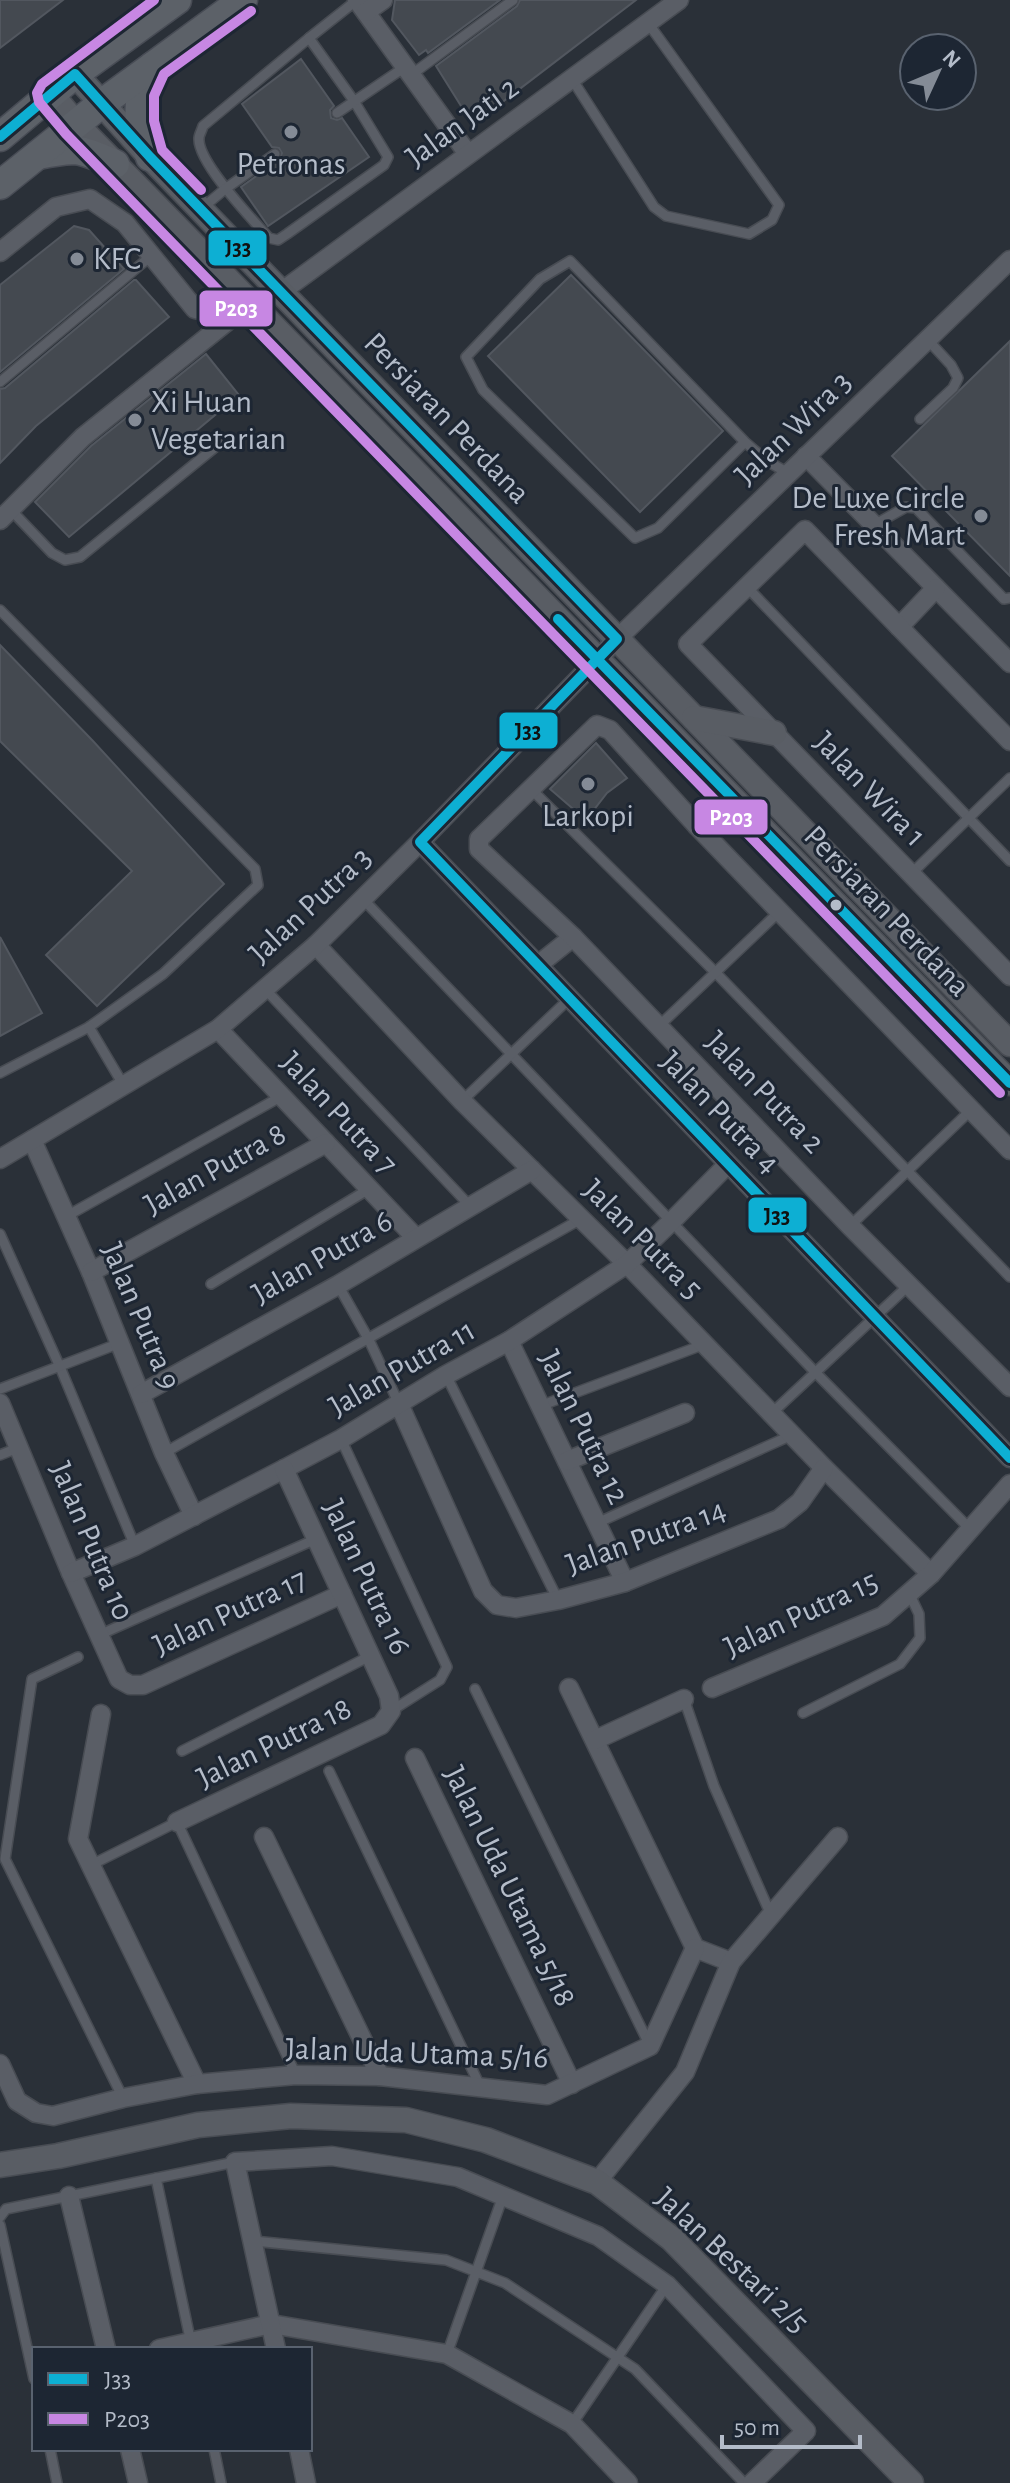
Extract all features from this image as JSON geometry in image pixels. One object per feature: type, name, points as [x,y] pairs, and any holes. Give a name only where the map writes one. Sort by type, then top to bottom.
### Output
[{"type":"main road","points":[[0,137],[75,74],[177,0]]},
{"type":"main road","points":[[0,185],[101,104],[243,0]]},
{"type":"main road","points":[[150,157],[140,123],[140,93],[153,65]]},
{"type":"main road","name":"Persiaran Perdana","points":[[75,74],[200,209],[1010,1044]]},
{"type":"main road","name":"Persiaran Perdana","points":[[51,94],[243,309],[596,659],[1010,1083]]},
{"type":"main road","points":[[33,156],[69,149],[81,150],[115,164]]},
{"type":"main road","points":[[694,718],[774,733]]},
{"type":"main road","name":"Jalan Bestari 2/5","points":[[0,2165],[58,2156],[198,2125],[291,2116],[406,2120],[486,2140],[597,2182],[672,2239],[911,2483]]},
{"type":"street","points":[[383,0],[360,4],[468,154]]},
{"type":"street","name":"Jalan Jati 2","points":[[281,292],[679,0]]},
{"type":"street","points":[[0,252],[56,207],[90,199],[125,223],[195,309],[217,314],[243,309]]},
{"type":"street","name":"Jalan Wira 3","points":[[617,639],[1010,260]]},
{"type":"street","points":[[188,353],[195,325],[195,309]]},
{"type":"street","points":[[5,514],[83,437],[243,309]]},
{"type":"street","points":[[806,456],[1010,663]]},
{"type":"street","points":[[747,587],[805,530],[1010,741]]},
{"type":"street","name":"Jalan Wira 1","points":[[747,587],[688,644],[1010,976]]},
{"type":"street","points":[[899,627],[936,588]]},
{"type":"street","name":"Jalan Putra 3","points":[[0,1159],[218,1029],[316,945],[617,639]]},
{"type":"street","points":[[531,789],[597,725],[610,730],[697,826],[1010,1150]]},
{"type":"street","name":"Jalan Putra 2","points":[[531,789],[479,839],[479,849],[573,937],[660,1025],[850,1226],[1010,1387]]},
{"type":"street","points":[[697,826],[732,797]]},
{"type":"street","name":"Jalan Putra 4","points":[[420,842],[1010,1458]]},
{"type":"street","points":[[538,965],[573,937]]},
{"type":"street","name":"Jalan Putra 5","points":[[316,945],[462,1101],[931,1574]]},
{"type":"street","name":"Jalan Putra 7","points":[[218,1029],[415,1237]]},
{"type":"street","name":"Jalan Putra 9","points":[[32,1140],[91,1272],[164,1453],[194,1516]]},
{"type":"street","name":"Jalan Putra 8","points":[[91,1272],[326,1143]]},
{"type":"street","name":"Jalan Putra 11","points":[[71,1573],[135,1546],[341,1439],[509,1341],[627,1264],[728,1164]]},
{"type":"street","name":"Jalan Putra 6","points":[[141,1394],[338,1285],[532,1170]]},
{"type":"street","name":"Jalan Putra 12","points":[[509,1341],[625,1582]]},
{"type":"street","name":"Jalan Putra 10","points":[[0,1403],[119,1679],[130,1685],[143,1685]]},
{"type":"street","name":"Jalan Putra 14","points":[[399,1404],[483,1591],[497,1605],[516,1608],[625,1582],[779,1519],[800,1502],[824,1468]]},
{"type":"street","points":[[567,1461],[685,1413]]},
{"type":"street","name":"Jalan Putra 16","points":[[284,1469],[389,1696],[391,1711]]},
{"type":"street","name":"Jalan Putra 15","points":[[712,1688],[883,1616],[931,1574],[1010,1484]]},
{"type":"street","name":"Jalan Putra 17","points":[[143,1685],[342,1594]]},
{"type":"street","points":[[569,1688],[695,1948],[731,1962]]},
{"type":"street","points":[[595,1740],[684,1699]]},
{"type":"street","name":"Jalan Putra 18","points":[[177,1822],[381,1725],[391,1711]]},
{"type":"street","points":[[101,1714],[78,1839],[197,2084]]},
{"type":"street","name":"Jalan Uda Utama 5/18","points":[[415,1758],[572,2084]]},
{"type":"street","points":[[264,1837],[380,2076]]},
{"type":"street","points":[[597,2182],[685,2072],[731,1962],[838,1837]]},
{"type":"street","points":[[650,2046],[695,1948]]},
{"type":"street","name":"Jalan Uda Utama 5/16","points":[[0,2064],[17,2101],[36,2113],[53,2116],[197,2084],[296,2075],[380,2076],[547,2095],[650,2046]]},
{"type":"street","points":[[276,2347],[235,2162],[332,2156],[458,2177],[598,2236],[667,2285],[806,2431],[752,2483]]},
{"type":"street","points":[[69,2196],[106,2347]]},
{"type":"street","points":[[192,2346],[271,2324],[447,2354],[572,2424],[628,2483]]},
{"type":"street","points":[[130,2451],[138,2483]]},
{"type":"street","points":[[299,2451],[306,2483]]},
{"type":"lane","points":[[337,113],[408,71],[513,0]]},
{"type":"lane","points":[[309,38],[354,101],[388,157],[384,165],[278,240],[269,238],[225,189],[200,148],[198,137],[203,126],[309,38],[360,4]]},
{"type":"lane","points":[[572,79],[654,207],[666,216],[749,234],[772,220],[779,205],[648,23]]},
{"type":"lane","points":[[200,209],[275,154]]},
{"type":"lane","points":[[0,382],[151,256]]},
{"type":"lane","points":[[745,442],[658,528],[635,538],[483,390],[466,357],[540,279],[570,261],[745,442],[767,461],[788,473]]},
{"type":"lane","points":[[920,419],[953,388],[958,378],[951,365],[927,339]]},
{"type":"lane","points":[[5,514],[52,553],[65,560],[80,557],[219,444]]},
{"type":"lane","points":[[874,525],[906,507],[916,508],[1004,599],[1010,598]]},
{"type":"lane","points":[[747,587],[1010,861]]},
{"type":"lane","points":[[0,610],[255,869],[258,885],[163,974],[89,1027],[0,1073]]},
{"type":"lane","points":[[911,874],[1010,778]]},
{"type":"lane","points":[[531,789],[716,973],[1010,1277]]},
{"type":"lane","points":[[362,898],[816,1373],[971,1530]]},
{"type":"lane","points":[[660,1025],[780,911]]},
{"type":"lane","points":[[265,989],[470,1206]]},
{"type":"lane","points":[[462,1101],[570,998]]},
{"type":"lane","points":[[89,1027],[124,1086]]},
{"type":"lane","points":[[65,1217],[282,1096]]},
{"type":"lane","points":[[850,1226],[971,1110]]},
{"type":"lane","points":[[211,1284],[369,1189]]},
{"type":"lane","points":[[164,1453],[581,1219]]},
{"type":"lane","points":[[0,1234],[135,1546]]},
{"type":"lane","points":[[338,1285],[369,1340],[399,1404]]},
{"type":"lane","points":[[772,1413],[909,1285]]},
{"type":"lane","points":[[0,1389],[120,1343]]},
{"type":"lane","points":[[540,1406],[706,1344]]},
{"type":"lane","points":[[446,1375],[558,1600]]},
{"type":"lane","points":[[597,1523],[792,1435]]},
{"type":"lane","points":[[341,1439],[447,1667],[440,1680],[391,1711]]},
{"type":"lane","points":[[0,1455],[20,1447]]},
{"type":"lane","points":[[99,1635],[316,1539]]},
{"type":"lane","points":[[803,1713],[900,1664],[920,1638],[919,1614],[910,1595]]},
{"type":"lane","points":[[182,1751],[370,1656]]},
{"type":"lane","points":[[78,1657],[32,1679],[5,1859],[123,2098]]},
{"type":"lane","points":[[475,1689],[650,2046]]},
{"type":"lane","points":[[684,1699],[714,1786],[771,1915]]},
{"type":"lane","points":[[329,1771],[481,2088]]},
{"type":"lane","points":[[91,1865],[177,1822],[296,2075]]},
{"type":"lane","points":[[0,2217],[6,2209],[235,2162]]},
{"type":"lane","points":[[156,2178],[192,2346]]},
{"type":"lane","points":[[447,2354],[503,2196]]},
{"type":"lane","points":[[0,2225],[32,2369]]},
{"type":"lane","points":[[253,2241],[446,2260],[505,2283],[635,2369],[744,2483]]},
{"type":"lane","points":[[572,2424],[667,2285]]},
{"type":"lane","points":[[50,2451],[57,2483]]},
{"type":"lane","points":[[214,2451],[221,2483]]},
{"type":"building","points":[[0,0],[63,0],[0,48]]},
{"type":"building","points":[[395,0],[500,0],[428,53],[426,50],[419,55],[392,20]]},
{"type":"building","points":[[520,0],[636,0],[483,117],[461,106],[436,66],[517,6]]},
{"type":"building","points":[[301,59],[334,106],[330,110],[331,118],[342,118],[369,157],[268,226],[241,187],[279,160],[282,153],[279,148],[272,147],[242,104]]},
{"type":"building","points":[[74,226],[89,230],[124,269],[0,372],[0,285]]},
{"type":"building","points":[[571,275],[723,431],[640,512],[488,356]]},
{"type":"building","points":[[134,280],[169,317],[36,426],[0,463],[0,389]]},
{"type":"building","name":"De Luxe Circle Fresh Mart","points":[[1010,341],[1010,576],[892,456]]},
{"type":"building","points":[[206,354],[239,395],[69,537],[35,502],[91,446]]},
{"type":"building","points":[[0,645],[224,884],[97,1006],[46,955],[132,871],[0,741]]},
{"type":"building","name":"Larkopi","points":[[596,743],[627,778],[607,793],[586,820],[550,789]]},
{"type":"building","points":[[0,937],[42,1013],[0,1036]]},
{"type":"transit line","name":"P203","points":[[154,0],[42,84],[37,93],[39,102],[66,134],[1000,1093]]},
{"type":"transit line","name":"P203","points":[[201,190],[162,150],[154,121],[154,96],[164,74],[251,11]]},
{"type":"transit line","name":"J33","points":[[0,137],[75,74],[150,157],[617,639],[420,842],[1010,1458]]},
{"type":"transit line","name":"J33","points":[[558,619],[1010,1083]]},
{"type":"place","name":"Petronas","points":[[291,132]]},
{"type":"place","name":"KFC","points":[[77,259]]},
{"type":"place","name":"Xi Huan Vegetarian","points":[[135,420]]},
{"type":"place","name":"De Luxe Circle Fresh Mart","points":[[981,516]]},
{"type":"place","name":"Larkopi","points":[[588,784]]}]
